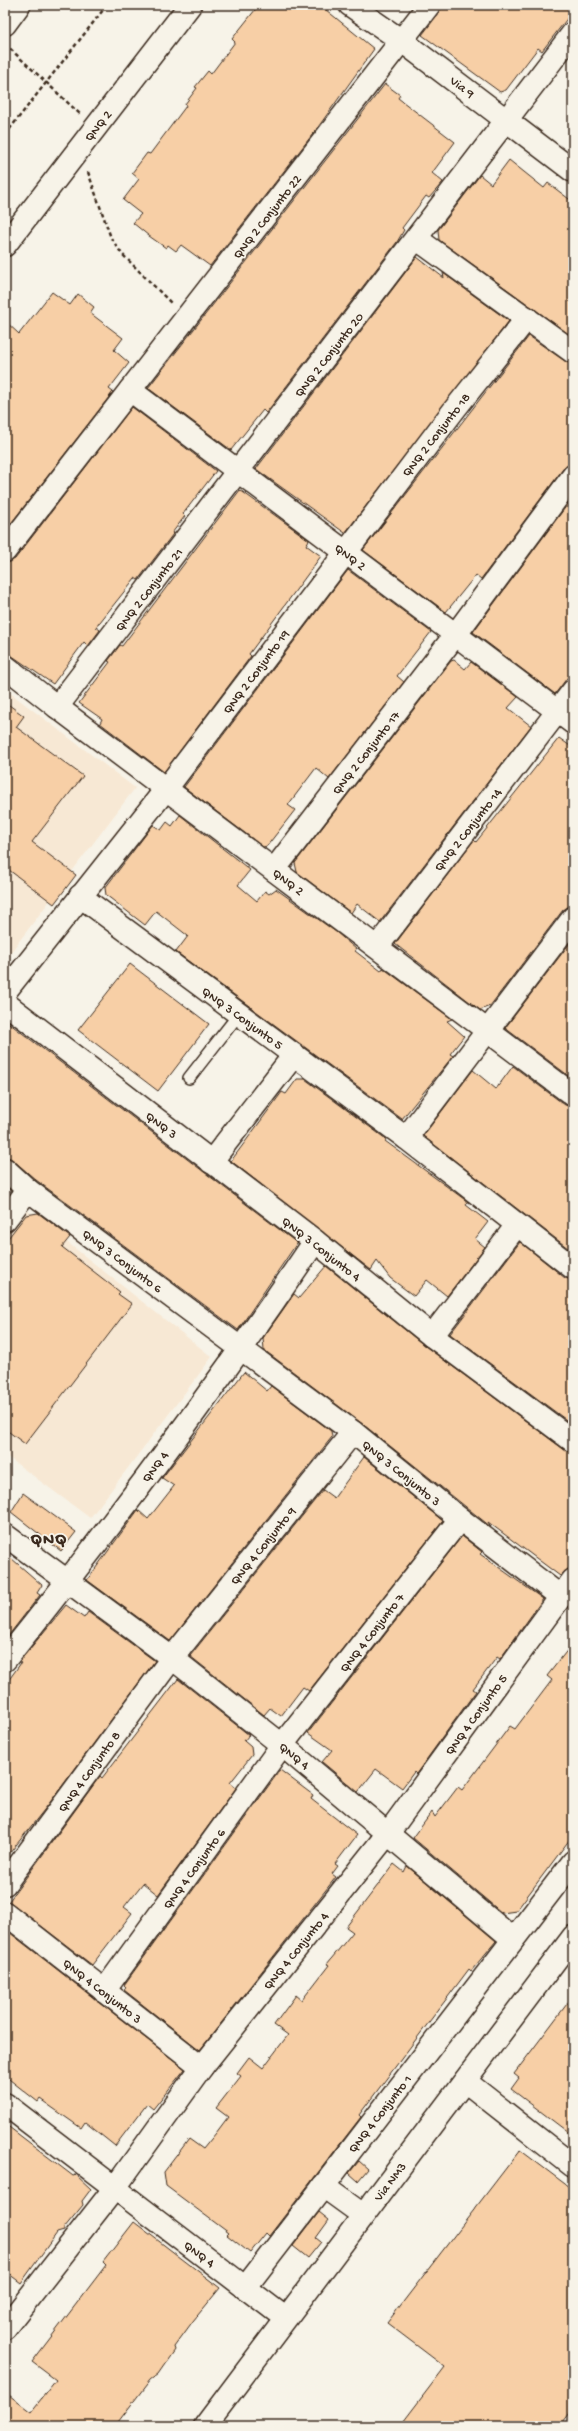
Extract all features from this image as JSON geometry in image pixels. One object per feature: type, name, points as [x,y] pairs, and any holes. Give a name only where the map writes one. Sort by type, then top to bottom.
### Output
[{"type":"street","points":[[5,24],[19,5]]},
{"type":"street","name":"QNQ 2","points":[[5,245],[190,5]]},
{"type":"street","name":"Via 9","points":[[350,5],[402,41],[573,170]]},
{"type":"street","name":"QNQ 2 Conjunto 22","points":[[5,551],[429,5]]},
{"type":"street","points":[[573,33],[506,118],[417,239],[573,352]]},
{"type":"street","name":"QNQ 2 Conjunto 20","points":[[239,470],[417,239]]},
{"type":"street","name":"QNQ 2 Conjunto 18","points":[[345,552],[527,318]]},
{"type":"street","name":"QNQ 2","points":[[130,390],[239,470],[345,552],[565,717]]},
{"type":"street","name":"QNQ 2 Conjunto 21","points":[[56,707],[239,470]]},
{"type":"street","name":"QNQ 2 Conjunto 17","points":[[274,870],[456,634],[573,476]]},
{"type":"street","name":"QNQ 2 Conjunto 19","points":[[166,790],[345,552]]},
{"type":"street","name":"QNQ 2","points":[[5,666],[56,707],[573,1095]]},
{"type":"street","name":"QNQ 2 Conjunto 14","points":[[377,947],[565,717],[573,691]]},
{"type":"street","points":[[5,992],[166,790]]},
{"type":"street","name":"QNQ 3 Conjunto 5","points":[[80,896],[406,1138],[573,1268]]},
{"type":"street","points":[[406,1138],[573,918]]},
{"type":"street","name":"QNQ 3","points":[[5,1003],[211,1162]]},
{"type":"street","points":[[211,1162],[294,1055]]},
{"type":"street","name":"QNQ 3 Conjunto 4","points":[[211,1162],[315,1241],[432,1336],[573,1441]]},
{"type":"street","name":"QNQ 3 Conjunto 6","points":[[5,1169],[28,1190],[242,1350]]},
{"type":"street","points":[[5,1220],[28,1190]]},
{"type":"street","points":[[432,1336],[517,1225]]},
{"type":"street","points":[[242,1350],[315,1241]]},
{"type":"street","name":"QNQ 3 Conjunto 3","points":[[242,1350],[353,1432],[460,1519],[567,1588]]},
{"type":"street","name":"QNQ 4","points":[[68,1582],[242,1350]]},
{"type":"street","name":"QNQ 4 Conjunto 9","points":[[172,1658],[353,1432]]},
{"type":"street","name":"QNQ 4 Conjunto 7","points":[[282,1745],[460,1519]]},
{"type":"street","name":"QNQ 4","points":[[5,1535],[172,1658],[282,1745],[389,1832],[513,1939]]},
{"type":"street","points":[[5,1660],[68,1582]]},
{"type":"street","name":"QNQ 4 Conjunto 5","points":[[389,1832],[567,1588]]},
{"type":"street","name":"QNQ 4 Conjunto 8","points":[[5,1884],[172,1658]]},
{"type":"street","name":"QNQ 4 Conjunto 6","points":[[104,1991],[282,1745]]},
{"type":"street","name":"QNQ 4 Conjunto 4","points":[[202,2067],[389,1832]]},
{"type":"street","name":"QNQ 4 Conjunto 1","points":[[245,2288],[573,1862]]},
{"type":"street","name":"QNQ 4 Conjunto 3","points":[[5,1913],[202,2067]]},
{"type":"street","name":"Via NM3","points":[[205,2426],[573,1937]]},
{"type":"street","points":[[5,2328],[114,2188],[202,2067]]},
{"type":"street","points":[[465,2081],[573,2166]]},
{"type":"street","name":"QNQ 4","points":[[5,2104],[285,2318]]},
{"type":"street","points":[[323,2186],[363,2215]]},
{"type":"lane","points":[[189,1078],[239,1014]]},
{"type":"path","points":[[5,135],[107,5]]},
{"type":"path","points":[[5,44],[95,127]]},
{"type":"path","points":[[80,147],[93,190],[112,238],[136,270],[186,318]]},
{"type":"shaded area","points":[[5,689],[135,788],[5,960]]},
{"type":"shaded area","points":[[24,1208],[212,1357],[90,1518],[5,1455],[5,1234]]},
{"type":"building","points":[[259,5],[320,5],[374,49],[316,130],[210,266],[181,245],[176,251],[168,245],[166,248],[149,236],[133,223],[141,214],[123,200],[139,179],[132,173],[147,153],[150,154],[186,106],[185,104],[197,88],[195,87],[208,71],[211,74],[235,42],[232,39]]},
{"type":"building","points":[[441,5],[573,5],[573,11],[542,51],[538,48],[506,90],[500,92],[422,35],[439,13]]},
{"type":"building","points":[[385,84],[400,95],[398,98],[455,142],[432,173],[443,182],[429,198],[426,196],[402,228],[404,230],[397,242],[266,413],[263,410],[231,450],[148,388]]},
{"type":"building","points":[[509,160],[544,188],[548,183],[573,202],[573,337],[439,240],[438,230],[480,175],[491,184]]},
{"type":"building","points":[[417,257],[444,278],[443,273],[509,321],[345,533],[256,469]]},
{"type":"building","points":[[52,292],[70,305],[78,294],[94,307],[90,313],[123,338],[114,350],[129,363],[109,389],[113,392],[5,531],[5,321],[19,334]]},
{"type":"building","points":[[529,336],[566,362],[573,364],[573,464],[563,469],[481,579],[476,575],[446,612],[363,550]]},
{"type":"building","points":[[132,407],[216,471],[183,514],[185,516],[172,533],[173,534],[138,580],[135,578],[96,627],[100,630],[88,646],[84,642],[53,684],[5,651],[5,563],[15,559]]},
{"type":"building","points":[[240,490],[309,540],[306,545],[321,556],[249,654],[251,656],[164,772],[100,723],[102,719],[79,703],[110,662],[108,661],[120,645],[122,646]]},
{"type":"building","points":[[573,497],[573,670],[555,694],[473,632]]},
{"type":"building","points":[[348,570],[431,632],[397,676],[404,682],[329,779],[316,768],[288,805],[295,810],[267,846],[263,847],[184,787]]},
{"type":"building","points":[[454,660],[465,669],[471,662],[518,697],[508,708],[531,726],[380,922],[357,904],[351,913],[297,872],[295,863],[451,661]]},
{"type":"building","points":[[5,702],[24,716],[16,727],[83,776],[32,842],[76,875],[54,904],[5,867]]},
{"type":"building","points":[[559,738],[573,748],[573,906],[563,910],[490,1006],[480,1010],[395,944],[474,840],[476,842]]},
{"type":"building","points":[[180,815],[250,870],[238,885],[257,901],[265,891],[269,894],[276,889],[336,932],[356,949],[355,951],[381,971],[383,968],[452,1019],[447,1021],[464,1036],[450,1054],[453,1056],[402,1119],[176,952],[188,936],[156,911],[145,925],[106,895],[105,888],[153,825],[161,830],[167,822],[172,826]]},
{"type":"building","points":[[573,939],[573,1079],[505,1028]]},
{"type":"building","points":[[130,964],[209,1024],[158,1091],[78,1030]]},
{"type":"building","points":[[5,1020],[297,1243],[238,1330],[36,1180],[13,1160],[5,1157]]},
{"type":"building","points":[[513,1066],[565,1105],[573,1107],[573,1252],[423,1136],[473,1070],[496,1089]]},
{"type":"building","points":[[297,1079],[305,1079],[386,1139],[385,1141],[468,1202],[466,1205],[488,1222],[475,1239],[485,1247],[447,1296],[427,1280],[414,1296],[390,1278],[377,1261],[371,1270],[231,1161],[282,1092],[286,1094]]},
{"type":"building","points":[[38,1213],[70,1237],[62,1247],[120,1292],[118,1294],[132,1304],[25,1444],[5,1429],[5,1242],[26,1215]]},
{"type":"building","points":[[520,1242],[565,1278],[573,1280],[573,1425],[450,1334]]},
{"type":"building","points":[[326,1266],[425,1346],[566,1451],[573,1453],[573,1568],[568,1569],[560,1576],[488,1522],[491,1527],[360,1422],[264,1350],[263,1338],[294,1294],[299,1298]]},
{"type":"building","points":[[244,1372],[267,1391],[271,1386],[331,1431],[332,1437],[170,1641],[87,1580],[138,1510],[148,1519],[174,1486],[162,1478]]},
{"type":"building","points":[[364,1457],[443,1521],[309,1691],[303,1687],[281,1716],[270,1708],[264,1715],[190,1656],[323,1490],[334,1498]]},
{"type":"building","points":[[23,1493],[76,1532],[61,1551],[11,1512]]},
{"type":"building","points":[[462,1536],[482,1552],[480,1554],[543,1599],[500,1659],[497,1657],[473,1689],[476,1691],[416,1774],[414,1772],[402,1788],[376,1769],[358,1792],[322,1762],[332,1750],[308,1733]]},
{"type":"building","points":[[11,1558],[42,1585],[37,1593],[40,1595],[5,1640],[5,1566]]},
{"type":"building","points":[[66,1605],[84,1618],[88,1612],[155,1661],[48,1805],[5,1859],[5,1685],[21,1663],[19,1662]]},
{"type":"building","points":[[573,1643],[573,1835],[516,1911],[502,1913],[413,1838],[432,1812],[435,1817],[458,1787],[462,1790],[510,1726],[515,1729],[552,1680],[547,1676]]},
{"type":"building","points":[[178,1679],[249,1735],[244,1741],[251,1747],[252,1755],[230,1783],[236,1788],[158,1895],[143,1883],[124,1907],[132,1913],[92,1965],[9,1901],[100,1776],[102,1778]]},
{"type":"building","points":[[280,1770],[313,1795],[311,1799],[357,1835],[335,1864],[338,1866],[332,1874],[336,1877],[200,2050],[124,1990],[126,1987],[124,1985]]},
{"type":"building","points":[[394,1864],[404,1872],[407,1866],[496,1941],[471,1971],[469,1969],[359,2115],[361,2117],[269,2236],[266,2233],[250,2253],[227,2235],[229,2233],[166,2186],[164,2172],[189,2139],[203,2149],[228,2117],[216,2108],[241,2076],[237,2073],[249,2057],[263,2068],[288,2035],[274,2025],[296,1995],[302,2000],[329,1965],[327,1964],[353,1932],[346,1927]]},
{"type":"building","points":[[5,1929],[185,2069],[153,2109],[147,2104],[115,2146],[85,2122],[81,2128],[40,2099],[38,2102],[5,2076]]},
{"type":"building","points":[[573,1996],[573,2136],[511,2089],[519,2078],[514,2074]]},
{"type":"building","points":[[5,2124],[73,2176],[76,2175],[91,2189],[82,2201],[83,2205],[64,2228],[64,2231],[57,2233],[21,2283],[5,2271]]},
{"type":"building","points":[[520,2150],[573,2190],[573,2409],[560,2426],[400,2426],[445,2367],[387,2323]]},
{"type":"building","points":[[359,2161],[368,2169],[358,2181],[349,2173]]},
{"type":"building","points":[[319,2212],[329,2220],[316,2238],[321,2242],[308,2258],[293,2246]]},
{"type":"building","points":[[134,2222],[220,2288],[174,2347],[175,2350],[159,2373],[150,2380],[115,2426],[5,2426],[5,2392],[31,2412],[56,2380],[32,2362],[106,2265],[103,2262]]},
{"type":"district","name":"QNQ","points":[[49,1538]]}]
